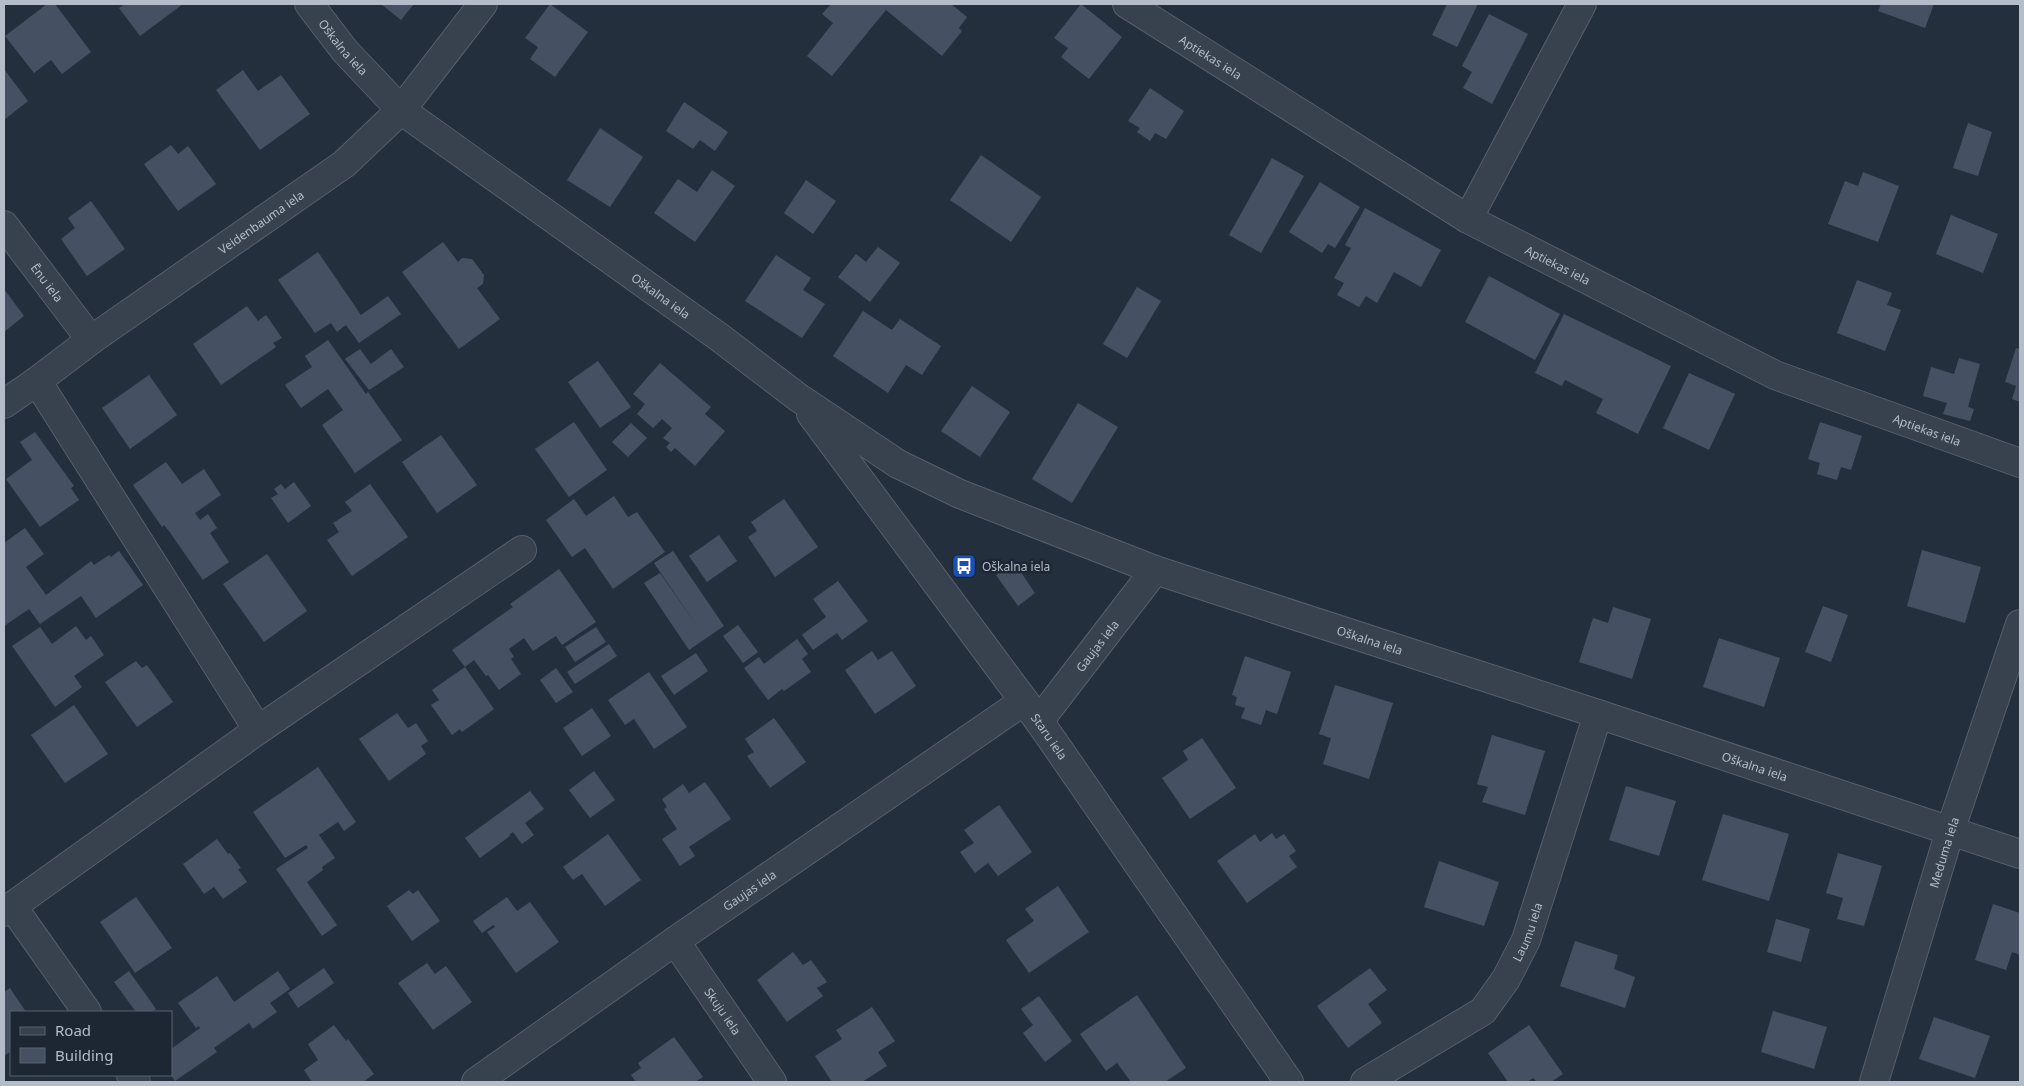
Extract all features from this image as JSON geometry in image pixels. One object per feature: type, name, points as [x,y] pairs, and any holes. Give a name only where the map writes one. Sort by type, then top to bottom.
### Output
[{"type":"street","name":"Oškalna iela","points":[[308,4],[344,51],[401,110],[719,337],[800,398],[898,464],[951,490],[1155,570],[2020,854]]},
{"type":"street","name":"Veidenbauma iela","points":[[4,404],[91,340],[344,164],[401,110],[484,4]]},
{"type":"street","name":"Aptiekas iela","points":[[1127,4],[1468,219],[1775,375],[2020,463]]},
{"type":"street","points":[[1468,219],[1582,4]]},
{"type":"street","name":"Ēnu iela","points":[[4,225],[91,340]]},
{"type":"street","points":[[37,381],[258,730]]},
{"type":"street","name":"Staru iela","points":[[800,398],[1032,711],[1289,1082]]},
{"type":"street","points":[[86,1011],[8,909],[258,730],[522,550]]},
{"type":"street","name":"Gaujas iela","points":[[476,1082],[675,941],[1032,711],[1155,570]]},
{"type":"street","name":"Meduma iela","points":[[1874,1082],[1950,831],[2020,624]]},
{"type":"street","name":"Laumu iela","points":[[1365,1082],[1484,1011],[1506,979],[1526,940],[1598,714]]},
{"type":"street","name":"Skuju iela","points":[[675,941],[772,1082]]},
{"type":"building","points":[[47,4],[55,4],[91,52],[62,74],[51,60],[34,73],[5,36]]},
{"type":"building","points":[[125,4],[183,4],[140,36],[119,8]]},
{"type":"building","points":[[381,4],[414,4],[401,20]]},
{"type":"building","points":[[550,4],[588,32],[555,77],[530,59],[538,47],[525,38]]},
{"type":"building","points":[[831,4],[951,4],[967,17],[959,28],[962,31],[942,56],[886,10],[832,76],[807,56],[833,23],[822,14]]},
{"type":"building","points":[[1081,4],[1122,37],[1089,79],[1061,57],[1068,48],[1054,38]]},
{"type":"building","points":[[1447,4],[1478,4],[1457,47],[1432,35]]},
{"type":"building","points":[[1881,4],[1934,4],[1925,28],[1878,11]]},
{"type":"building","points":[[1489,14],[1528,34],[1492,104],[1463,88],[1472,72],[1462,66]]},
{"type":"building","points":[[4,69],[28,101],[4,120]]},
{"type":"building","points":[[243,70],[258,91],[281,75],[310,114],[260,150],[216,90]]},
{"type":"building","points":[[1150,88],[1184,111],[1166,139],[1155,133],[1150,141],[1137,132],[1140,128],[1128,121]]},
{"type":"building","points":[[684,102],[728,132],[715,151],[700,140],[693,149],[666,131]]},
{"type":"building","points":[[1968,123],[1992,132],[1978,176],[1953,168]]},
{"type":"building","points":[[600,128],[643,157],[610,207],[567,180]]},
{"type":"building","points":[[171,145],[178,154],[188,146],[216,184],[178,211],[144,164]]},
{"type":"building","points":[[981,155],[1041,197],[1011,242],[950,200]]},
{"type":"building","points":[[1272,158],[1304,176],[1261,253],[1229,235]]},
{"type":"building","points":[[712,170],[735,186],[695,242],[654,213],[678,179],[697,192]]},
{"type":"building","points":[[1863,172],[1899,186],[1878,242],[1828,224],[1845,181],[1858,186]]},
{"type":"building","points":[[806,180],[836,201],[813,234],[784,213]]},
{"type":"building","points":[[1320,182],[1360,207],[1335,248],[1328,244],[1322,253],[1289,232]]},
{"type":"building","points":[[91,201],[125,249],[87,276],[61,239],[75,228],[68,218]]},
{"type":"building","points":[[1365,208],[1441,250],[1421,287],[1394,272],[1377,303],[1366,296],[1359,307],[1337,295],[1344,283],[1334,278],[1351,248],[1345,245]]},
{"type":"building","points":[[1951,215],[1998,234],[1983,273],[1936,254]]},
{"type":"building","points":[[443,242],[458,262],[462,258],[472,259],[484,275],[483,284],[477,288],[500,319],[459,349],[402,272]]},
{"type":"building","points":[[878,247],[900,263],[870,302],[838,277],[856,254],[866,262]]},
{"type":"building","points":[[318,252],[361,315],[388,296],[401,314],[359,343],[346,325],[337,332],[331,323],[315,333],[278,280]]},
{"type":"building","points":[[776,255],[811,278],[803,290],[825,304],[802,338],[745,301]]},
{"type":"building","points":[[1489,276],[1560,314],[1535,360],[1465,322]]},
{"type":"building","points":[[1857,280],[1892,293],[1887,305],[1901,310],[1885,351],[1837,333]]},
{"type":"building","points":[[1137,287],[1161,301],[1127,358],[1103,344]]},
{"type":"building","points":[[4,289],[24,316],[4,332]]},
{"type":"building","points":[[247,306],[258,321],[266,315],[282,338],[273,343],[276,347],[221,385],[193,344]]},
{"type":"building","points":[[863,311],[892,330],[900,319],[941,346],[922,375],[906,365],[888,393],[833,356]]},
{"type":"building","points":[[1564,314],[1671,366],[1638,434],[1596,413],[1603,399],[1565,380],[1562,386],[1535,373]]},
{"type":"building","points":[[328,340],[366,394],[368,392],[402,440],[355,473],[322,425],[343,410],[328,389],[301,408],[285,385],[312,367],[305,356]]},
{"type":"building","points":[[2016,348],[2020,349],[2020,402],[2012,399],[2016,386],[2005,382]]},
{"type":"building","points":[[360,349],[371,364],[391,349],[404,367],[369,390],[345,359]]},
{"type":"building","points":[[1959,358],[1980,364],[1968,407],[1974,409],[1970,421],[1943,414],[1947,403],[1923,396],[1931,367],[1954,374]]},
{"type":"building","points":[[598,361],[631,407],[600,428],[568,382]]},
{"type":"building","points":[[660,363],[711,407],[705,414],[725,431],[695,466],[675,448],[671,452],[666,447],[670,443],[663,438],[672,428],[662,419],[653,428],[637,414],[645,404],[633,394]]},
{"type":"building","points":[[1689,373],[1735,394],[1709,450],[1663,428]]},
{"type":"building","points":[[149,375],[177,415],[130,449],[102,408]]},
{"type":"building","points":[[972,386],[1010,412],[980,457],[941,431]]},
{"type":"building","points":[[1078,403],[1118,427],[1072,503],[1032,479]]},
{"type":"building","points":[[574,422],[607,470],[569,497],[535,449]]},
{"type":"building","points":[[1820,422],[1862,436],[1851,470],[1841,467],[1837,480],[1817,474],[1820,463],[1808,459]]},
{"type":"building","points":[[631,423],[647,438],[628,457],[612,442]]},
{"type":"building","points":[[35,432],[74,486],[71,488],[79,500],[40,527],[6,479],[32,460],[20,442]]},
{"type":"building","points":[[441,435],[477,485],[437,513],[402,462]]},
{"type":"building","points":[[166,462],[182,484],[204,469],[221,495],[195,513],[200,520],[208,514],[217,528],[210,533],[229,562],[203,580],[169,531],[164,525],[162,527],[133,485]]},
{"type":"building","points":[[294,482],[311,506],[288,523],[271,498],[278,494],[274,489],[281,484],[285,489]]},
{"type":"building","points":[[370,484],[408,537],[352,576],[327,540],[339,532],[333,523],[352,511],[345,502]]},
{"type":"building","points":[[614,496],[628,517],[637,512],[665,552],[613,589],[585,548],[572,557],[546,520],[574,499],[586,516]]},
{"type":"building","points":[[784,499],[818,547],[775,577],[748,537],[757,531],[751,522]]},
{"type":"building","points":[[25,528],[44,554],[26,567],[46,595],[91,561],[94,565],[119,551],[143,585],[96,618],[81,596],[40,624],[29,609],[4,626],[4,543]]},
{"type":"building","points":[[719,535],[737,561],[707,582],[689,556]]},
{"type":"building","points":[[1922,550],[1981,567],[1965,623],[1907,606]]},
{"type":"building","points":[[673,551],[724,626],[689,650],[644,583],[660,573],[697,626],[654,563]]},
{"type":"building","points":[[267,554],[307,611],[264,642],[223,584]]},
{"type":"building","points":[[1014,562],[1035,593],[1018,606],[996,575]]},
{"type":"building","points":[[559,569],[596,622],[562,645],[556,636],[533,651],[524,638],[509,649],[514,657],[511,659],[521,674],[499,690],[474,660],[465,667],[452,650],[513,607],[510,604]]},
{"type":"building","points":[[838,581],[868,621],[842,640],[837,633],[813,650],[802,635],[826,617],[813,599]]},
{"type":"building","points":[[1823,606],[1848,615],[1831,662],[1805,652]]},
{"type":"building","points":[[1613,607],[1651,619],[1632,679],[1579,662],[1593,618],[1608,623]]},
{"type":"building","points":[[738,625],[758,652],[743,663],[723,636]]},
{"type":"building","points":[[76,626],[86,640],[91,636],[104,655],[74,676],[82,687],[55,707],[12,646],[40,627],[52,644]]},
{"type":"building","points":[[596,627],[606,642],[575,662],[565,647]]},
{"type":"building","points":[[1719,638],[1780,658],[1764,707],[1703,687]]},
{"type":"building","points":[[797,639],[808,654],[802,659],[811,672],[784,691],[782,689],[768,700],[744,668],[759,657],[764,664]]},
{"type":"building","points":[[609,644],[617,656],[575,684],[567,672]]},
{"type":"building","points":[[872,651],[878,660],[892,651],[916,686],[875,714],[845,670]]},
{"type":"building","points":[[696,653],[708,671],[674,695],[661,676]]},
{"type":"building","points":[[1245,656],[1291,672],[1277,714],[1266,710],[1261,725],[1241,718],[1245,708],[1235,705],[1237,697],[1232,695]]},
{"type":"building","points":[[136,661],[142,668],[147,665],[173,702],[137,727],[105,682]]},
{"type":"building","points":[[465,667],[494,709],[462,732],[460,729],[452,735],[431,705],[439,700],[432,690]]},
{"type":"building","points":[[556,668],[573,692],[556,703],[540,680]]},
{"type":"building","points":[[649,672],[687,727],[654,749],[634,719],[625,725],[608,700]]},
{"type":"building","points":[[1335,685],[1393,703],[1369,779],[1323,764],[1331,738],[1319,734]]},
{"type":"building","points":[[74,705],[108,754],[65,783],[31,735]]},
{"type":"building","points":[[592,708],[611,736],[582,756],[563,728]]},
{"type":"building","points":[[397,713],[408,728],[416,723],[428,741],[421,746],[426,754],[389,781],[359,739]]},
{"type":"building","points":[[774,718],[806,762],[770,788],[747,756],[754,752],[745,739]]},
{"type":"building","points":[[1492,735],[1545,751],[1525,815],[1482,802],[1488,787],[1477,784]]},
{"type":"building","points":[[1202,738],[1236,788],[1190,819],[1162,778],[1188,760],[1183,751]]},
{"type":"building","points":[[318,767],[356,822],[344,831],[338,822],[319,835],[335,858],[322,867],[323,870],[307,882],[337,925],[322,936],[276,869],[308,848],[306,845],[285,858],[253,812]]},
{"type":"building","points":[[594,771],[615,800],[590,818],[569,790]]},
{"type":"building","points":[[705,782],[731,819],[689,847],[695,856],[680,866],[662,839],[677,829],[664,809],[667,807],[662,799],[683,784],[689,793]]},
{"type":"building","points":[[1626,786],[1676,801],[1659,856],[1609,840]]},
{"type":"building","points":[[530,791],[544,809],[525,823],[534,835],[522,844],[513,832],[480,858],[465,838]]},
{"type":"building","points":[[999,805],[1032,852],[998,876],[988,863],[975,873],[960,852],[974,843],[964,830]]},
{"type":"building","points":[[1723,814],[1789,834],[1769,901],[1702,880]]},
{"type":"building","points":[[1272,833],[1276,839],[1284,834],[1296,851],[1289,856],[1297,867],[1247,903],[1217,861],[1255,834],[1260,842]]},
{"type":"building","points":[[608,834],[641,880],[605,906],[582,874],[573,880],[563,867]]},
{"type":"building","points":[[217,839],[241,868],[238,869],[247,882],[223,899],[214,887],[204,894],[183,864]]},
{"type":"building","points":[[1838,853],[1882,866],[1864,926],[1837,919],[1843,898],[1826,893]]},
{"type":"building","points":[[1439,861],[1499,882],[1484,926],[1424,907]]},
{"type":"building","points":[[1058,886],[1089,932],[1029,973],[1006,940],[1034,921],[1025,909]]},
{"type":"building","points":[[409,890],[413,894],[418,890],[440,921],[412,941],[387,906]]},
{"type":"building","points":[[136,897],[172,948],[135,973],[100,922]]},
{"type":"building","points":[[507,897],[517,911],[530,902],[559,942],[516,973],[487,932],[495,927],[493,925],[482,933],[473,921]]},
{"type":"building","points":[[1993,904],[2020,913],[2020,955],[2012,952],[2006,970],[1975,960]]},
{"type":"building","points":[[1776,919],[1810,929],[1801,962],[1767,952]]},
{"type":"building","points":[[1575,941],[1618,955],[1614,969],[1635,977],[1625,1008],[1560,986]]},
{"type":"building","points":[[793,952],[803,965],[811,960],[827,982],[817,988],[823,996],[787,1022],[757,980]]},
{"type":"building","points":[[427,963],[435,974],[446,966],[472,1002],[433,1030],[398,983]]},
{"type":"building","points":[[324,968],[334,983],[298,1008],[288,993]]},
{"type":"building","points":[[1370,968],[1387,990],[1368,1004],[1382,1023],[1348,1048],[1317,1006]]},
{"type":"building","points":[[129,971],[156,1009],[153,1011],[135,1011],[114,982]]},
{"type":"building","points":[[278,971],[290,989],[270,1003],[277,1012],[253,1029],[249,1023],[214,1048],[217,1052],[175,1081],[172,1076],[172,1048],[200,1028],[199,1026],[196,1028],[178,1003],[217,976],[234,1002]]},
{"type":"building","points":[[10,988],[25,1011],[10,1011],[10,1052],[4,1056],[4,992]]},
{"type":"building","points":[[1137,995],[1186,1068],[1165,1082],[1131,1082],[1117,1063],[1106,1071],[1080,1034]]},
{"type":"building","points":[[1039,996],[1072,1041],[1045,1062],[1023,1033],[1033,1025],[1021,1009]]},
{"type":"building","points":[[872,1007],[895,1041],[878,1052],[887,1066],[862,1082],[832,1082],[815,1056],[842,1039],[836,1030]]},
{"type":"building","points":[[1773,1011],[1827,1027],[1814,1069],[1761,1052]]},
{"type":"building","points":[[1934,1017],[1990,1036],[1975,1078],[1919,1059]]},
{"type":"building","points":[[334,1025],[346,1041],[348,1039],[374,1074],[363,1082],[312,1082],[304,1070],[318,1060],[308,1044]]},
{"type":"building","points":[[1529,1025],[1563,1074],[1551,1082],[1537,1082],[1533,1078],[1527,1082],[1508,1082],[1488,1053]]},
{"type":"building","points":[[674,1037],[703,1077],[695,1082],[636,1082],[631,1075],[641,1068],[638,1063]]},
{"type":"place","name":"Oškalna iela","points":[[964,566]]}]
